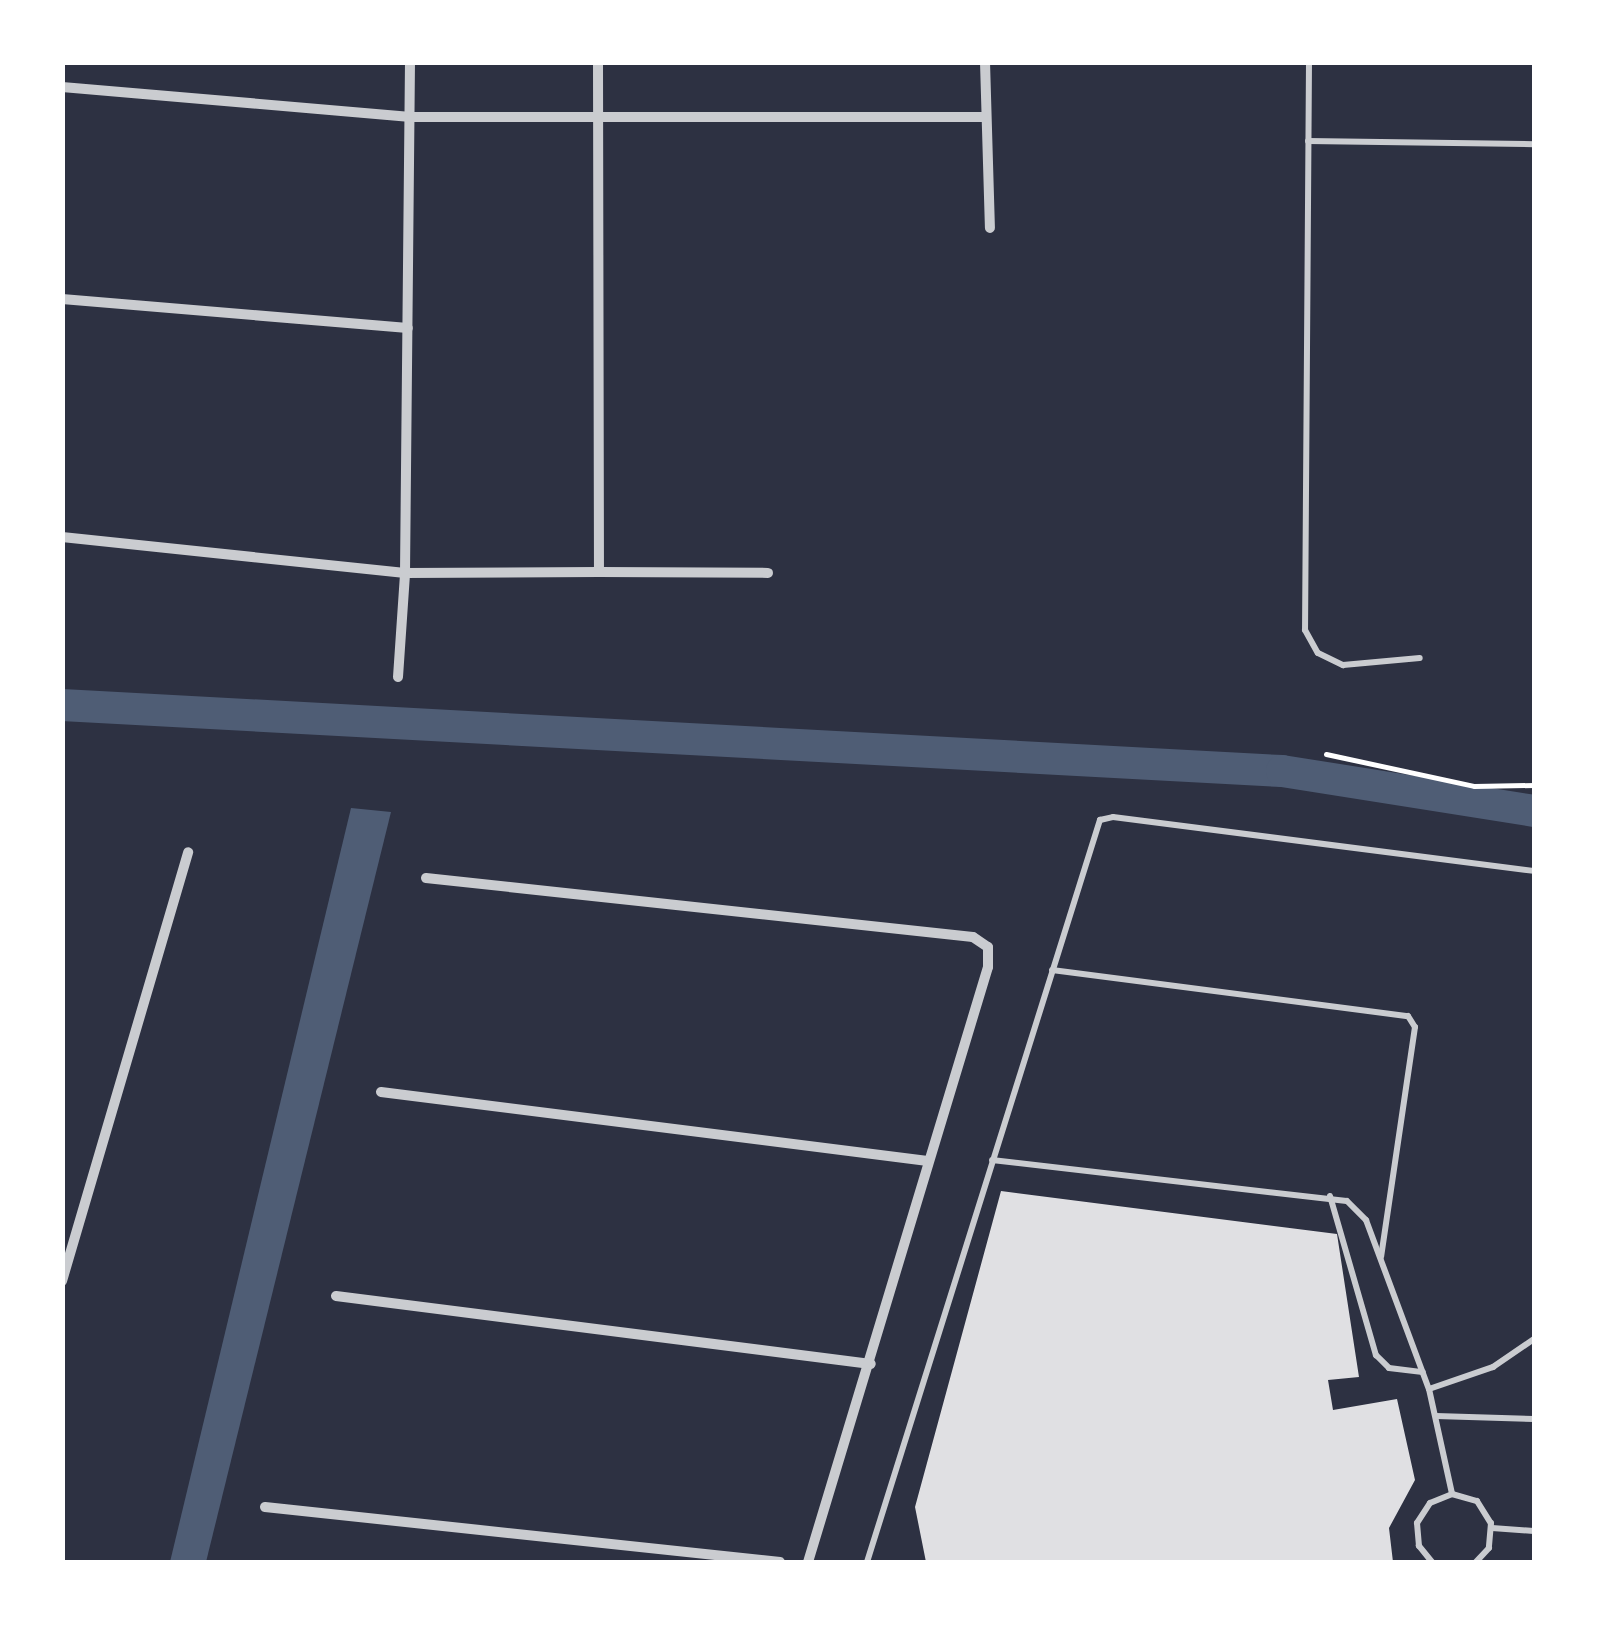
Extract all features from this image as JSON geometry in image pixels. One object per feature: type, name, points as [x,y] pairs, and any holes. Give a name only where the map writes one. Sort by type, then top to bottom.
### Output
[{"type":"street","points":[[398,678],[404,573],[410,62]]},
{"type":"street","points":[[598,62],[599,572]]},
{"type":"street","points":[[985,62],[983,117],[990,228]]},
{"type":"street","points":[[62,87],[411,117],[983,117]]},
{"type":"street","points":[[62,299],[408,328]]},
{"type":"street","points":[[62,537],[404,573],[768,573]]},
{"type":"street","points":[[62,1281],[188,852]]},
{"type":"street","points":[[426,878],[973,937],[988,947],[988,967],[808,1562]]},
{"type":"street","points":[[382,1092],[928,1160]]},
{"type":"street","points":[[336,1296],[871,1364]]},
{"type":"street","points":[[265,1507],[780,1562]]},
{"type":"lane","points":[[1308,62],[1305,630],[1318,653],[1343,665],[1420,658]]},
{"type":"lane","points":[[1308,142],[1534,144]]},
{"type":"lane","points":[[867,1562],[1096,829],[1113,817],[1534,871]]},
{"type":"lane","points":[[1052,970],[1408,1016],[1415,1027],[1380,1259]]},
{"type":"lane","points":[[992,1160],[1330,1194],[1362,1215],[1429,1390],[1452,1494]]},
{"type":"lane","points":[[1330,1194],[1376,1355],[1389,1368],[1423,1372]]},
{"type":"lane","points":[[1429,1390],[1493,1367],[1534,1340]]},
{"type":"lane","points":[[1435,1416],[1534,1419]]},
{"type":"lane","points":[[1432,1562],[1419,1546],[1417,1523],[1430,1503],[1452,1494],[1477,1501],[1492,1528],[1489,1548],[1476,1562]]},
{"type":"lane","points":[[1492,1528],[1534,1531]]},
{"type":"path","points":[[1326,754],[1474,786],[1534,785]]},
{"type":"water","points":[[351,808],[391,812],[206,1562],[170,1562]]},
{"type":"building","points":[[1001,1191],[1337,1234],[1359,1377],[1328,1380],[1333,1410],[1397,1399],[1415,1480],[1389,1528],[1393,1562],[926,1562],[915,1507]]},
{"type":"waterway","points":[[62,705],[1282,771],[1534,811]]}]
